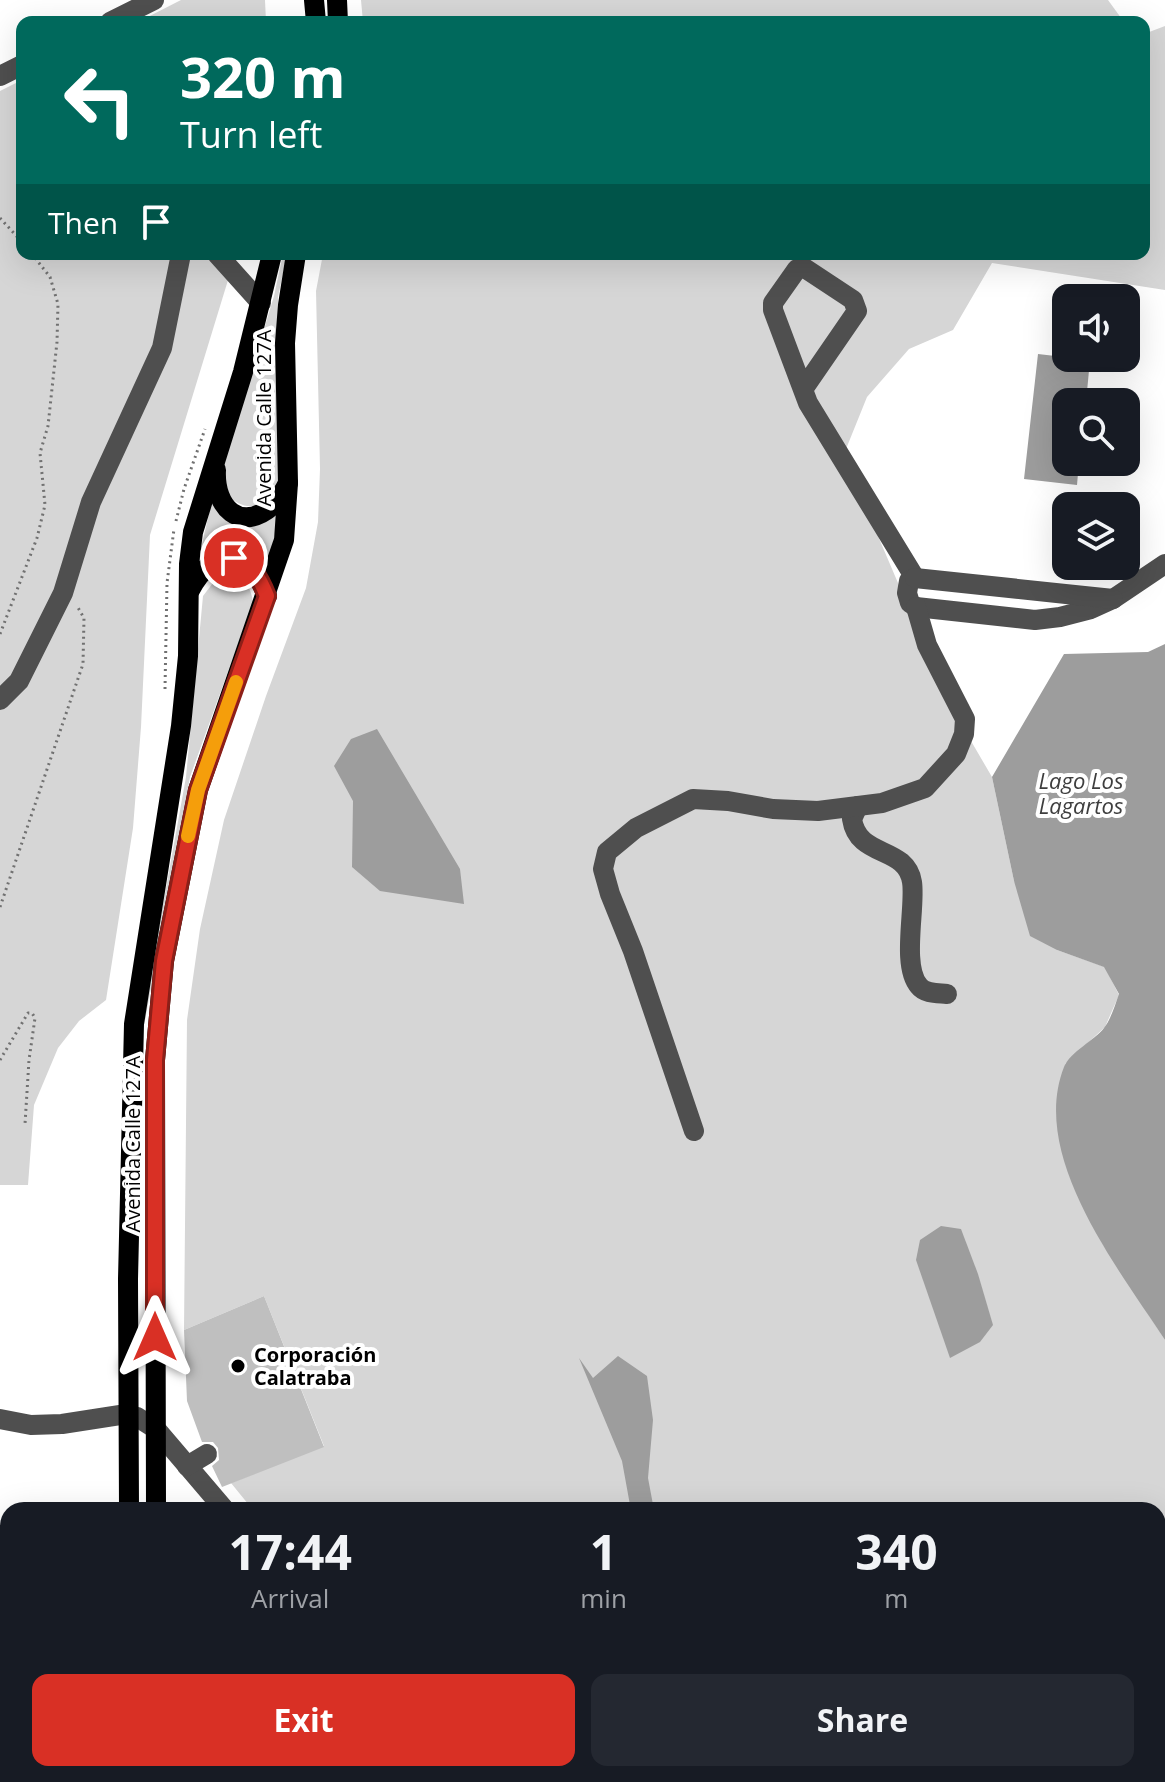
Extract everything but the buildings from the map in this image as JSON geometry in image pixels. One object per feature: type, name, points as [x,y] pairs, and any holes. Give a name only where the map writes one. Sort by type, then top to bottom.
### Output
[{"type":"main road","name":"Avenida Calle 127A","points":[[129,1502],[128,1279],[134,1024],[181,726],[188,656],[193,532],[217,458],[271,260]]},
{"type":"main road","name":"Avenida Calle 127A","points":[[156,1502],[155,1060],[164,961],[198,790],[284,540],[288,483],[285,343],[295,260]]},
{"type":"main road","points":[[217,458],[218,495],[224,508],[234,514],[250,516],[263,512],[277,500],[288,483]]},
{"type":"main road","points":[[189,591],[205,567],[214,561],[234,558],[248,564],[256,573],[267,596]]},
{"type":"street","points":[[122,16],[154,0]]},
{"type":"street","points":[[0,700],[19,681],[63,593],[91,502],[162,348],[180,260]]},
{"type":"street","points":[[222,260],[261,303]]},
{"type":"street","points":[[804,388],[857,311],[853,300],[801,267],[773,303],[773,310],[808,403],[915,578]]},
{"type":"street","points":[[1113,599],[915,578],[909,581],[907,593],[910,603],[916,607],[1035,620],[1091,609],[1113,599],[1165,564]]},
{"type":"street","points":[[694,1131],[633,951],[610,894],[603,869],[607,852],[636,828],[693,799],[803,810],[882,803],[925,788],[956,754],[964,734],[965,719],[931,653],[916,607]]},
{"type":"street","points":[[858,806],[852,819],[859,838],[868,846],[900,860],[908,868],[913,884],[911,958],[916,981],[929,992],[947,994]]},
{"type":"street","points":[[0,1419],[31,1425],[128,1415],[146,1421],[218,1502]]},
{"type":"street","points":[[187,1466],[207,1454]]},
{"type":"path","points":[[0,218],[16,235]]},
{"type":"path","points":[[0,634],[37,538],[45,505],[40,453],[48,426],[58,304],[50,277],[37,260]]},
{"type":"path","points":[[0,907],[83,664],[84,618],[75,602],[63,593]]},
{"type":"path","points":[[0,1060],[28,1013],[32,1013],[35,1018],[25,1124]]},
{"type":"shaded area","points":[[181,0],[265,0],[266,16],[150,16]]},
{"type":"shaded area","points":[[361,0],[1108,0],[1120,16],[362,16]]},
{"type":"shaded area","points":[[1165,26],[1165,290],[992,263],[953,330],[909,349],[867,397],[846,449],[872,522],[950,705],[992,777],[1014,881],[1057,950],[1105,967],[1119,995],[1105,1027],[1065,1064],[1102,1243],[1165,1340],[1165,1502],[246,1502],[231,1483],[324,1446],[264,1296],[184,1330],[187,1020],[200,929],[224,820],[306,588],[318,522],[320,469],[316,291],[322,260],[1150,260],[1150,32]]},
{"type":"shaded area","points":[[16,83],[16,260],[234,260],[150,535],[133,828],[106,1000],[79,1021],[58,1048],[34,1105],[28,1185],[0,1185],[0,91]]},
{"type":"shaded area","points":[[282,260],[286,260],[278,297],[278,480],[263,502],[242,505],[226,494],[222,468],[274,296]]},
{"type":"shaded area","points":[[212,500],[218,509],[280,510],[266,575],[208,556],[198,562]]},
{"type":"shaded area","points":[[232,574],[247,585],[253,602],[190,777],[144,1026],[186,777],[203,596],[216,579]]},
{"type":"water","points":[[1038,354],[1052,356],[1052,372],[1089,372],[1087,388],[1052,388],[1052,476],[1078,476],[1077,485],[1024,479]]},
{"type":"water","name":"Lago Los Lagartos","points":[[1165,644],[1165,1340],[1124,1279],[1084,1210],[1068,1174],[1058,1137],[1056,1101],[1064,1067],[1104,1028],[1119,994],[1104,967],[1057,950],[1030,936],[1014,881],[992,777],[1064,654],[1148,652]]},
{"type":"water","points":[[377,729],[460,869],[464,904],[380,891],[352,867],[353,801],[334,766],[351,739]]},
{"type":"water","points":[[941,1226],[961,1229],[993,1325],[980,1342],[950,1358],[916,1260],[920,1240]]},
{"type":"water","points":[[618,1356],[647,1376],[653,1420],[648,1478],[652,1502],[629,1502],[622,1461],[579,1358],[593,1378]]},
{"type":"slow traffic","points":[[188,836],[198,790],[236,682]]},
{"type":"place","name":"Corporación Calatraba","points":[[238,1366]]},
{"type":"route","points":[[155,1337],[155,1060],[164,961],[198,790],[267,596],[256,573],[248,564],[234,558]]}]
